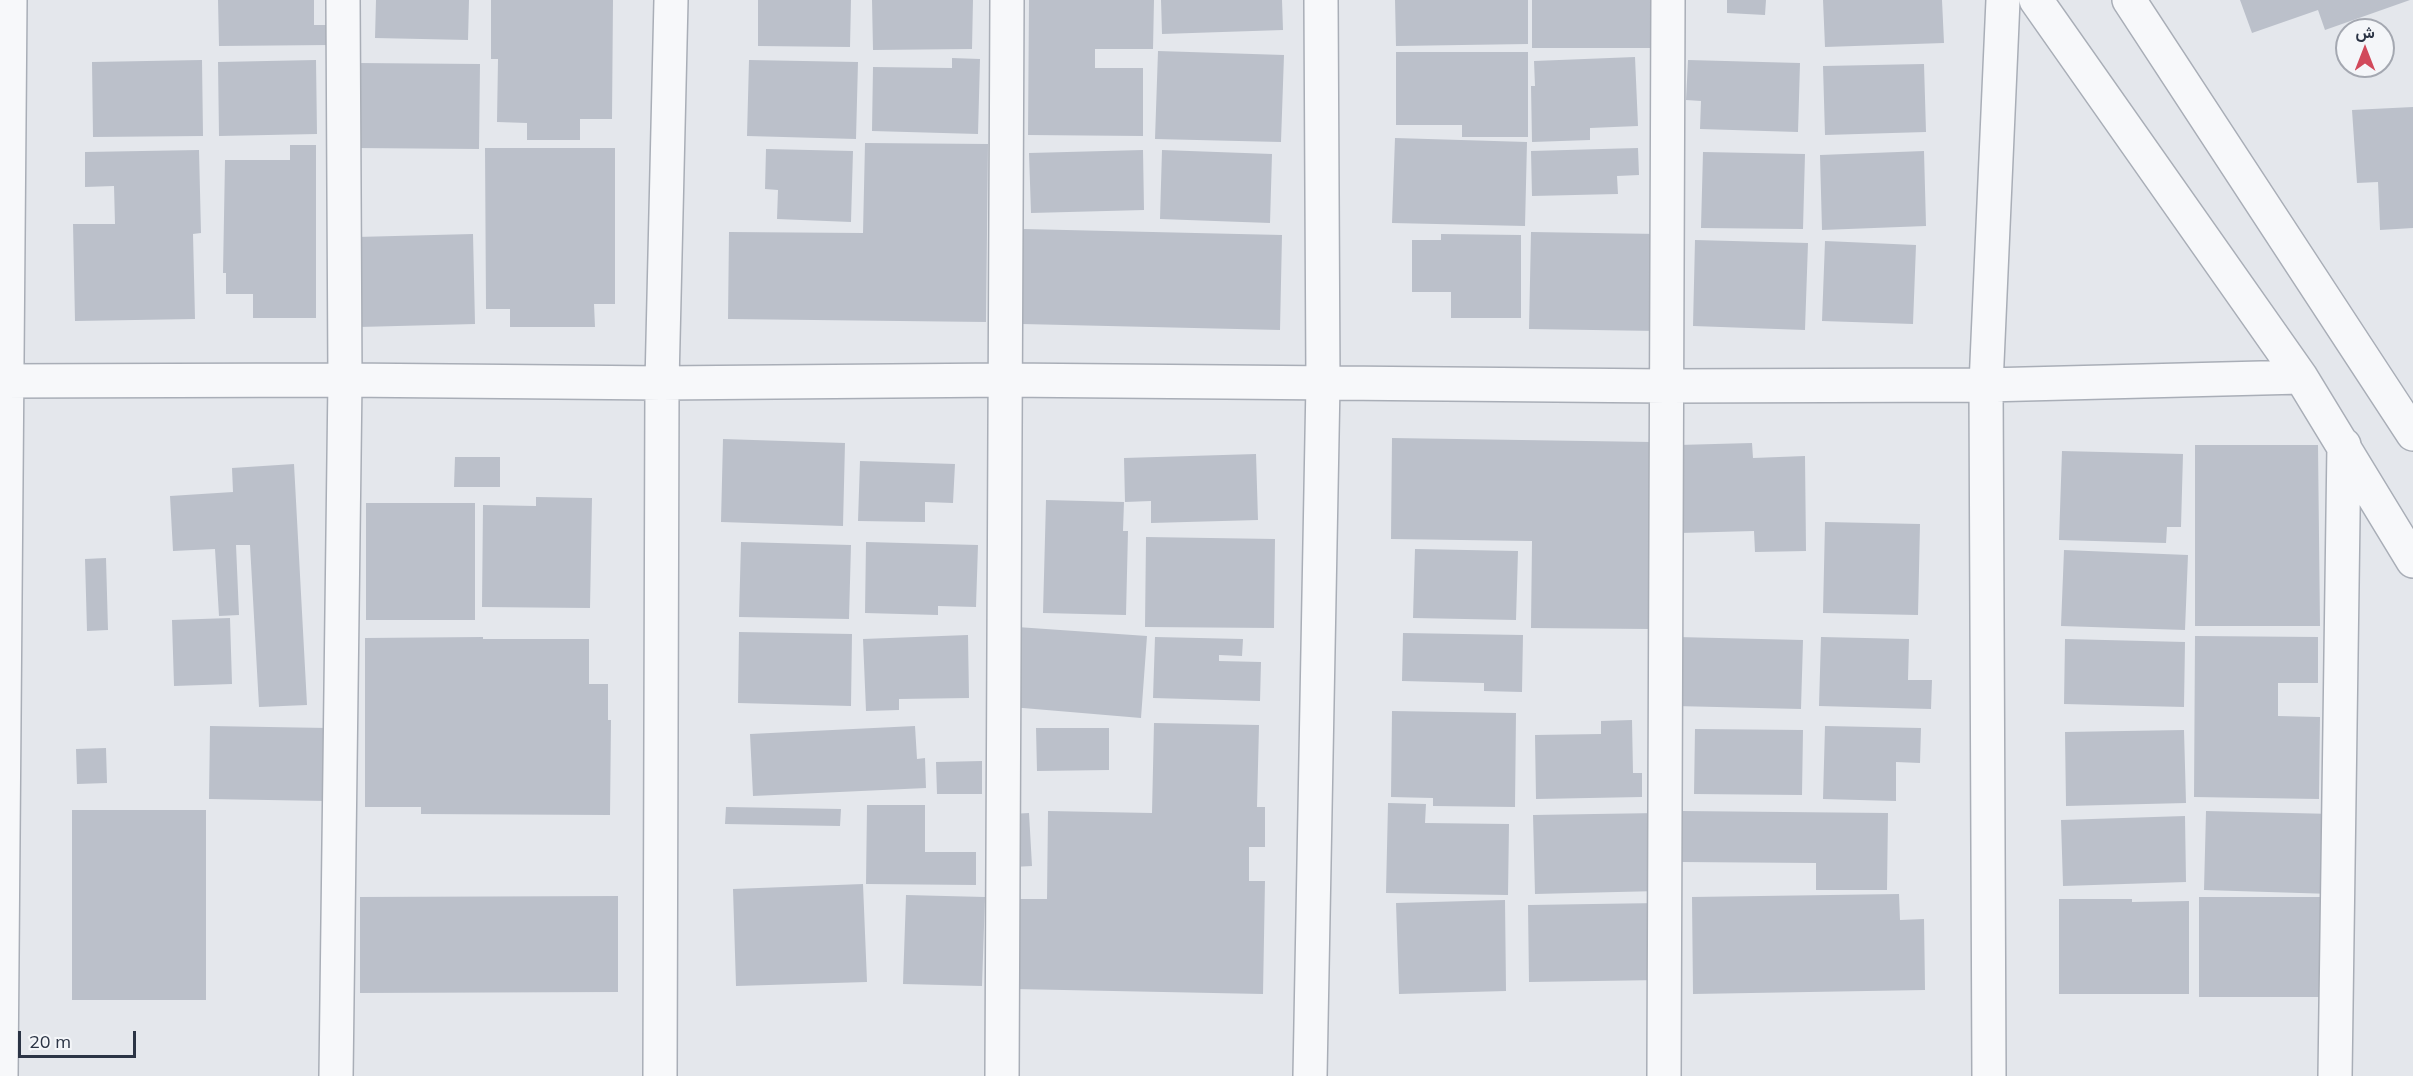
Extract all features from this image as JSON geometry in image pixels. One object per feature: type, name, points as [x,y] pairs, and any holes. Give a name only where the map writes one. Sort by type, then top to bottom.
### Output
[{"type":"street","points":[[1,1076],[4,381],[10,0]]},
{"type":"street","points":[[336,1076],[345,380],[343,0]]},
{"type":"street","points":[[660,1076],[662,383],[671,0]]},
{"type":"street","points":[[1002,1076],[1007,0]]},
{"type":"street","points":[[1310,1076],[1323,383],[1321,0]]},
{"type":"street","points":[[1664,1076],[1668,0]]},
{"type":"street","points":[[1989,1076],[1986,385],[2003,0]]},
{"type":"street","points":[[2036,0],[2301,377],[2413,561]]},
{"type":"street","points":[[2129,0],[2398,387],[2413,434]]},
{"type":"street","points":[[4,381],[345,380],[662,383],[1005,380],[1666,386],[1986,385],[2301,377]]},
{"type":"street","points":[[2335,1076],[2344,445]]},
{"type":"building","points":[[218,0],[314,0],[314,25],[330,25],[330,45],[219,46]]},
{"type":"building","points":[[376,0],[469,0],[468,40],[375,38]]},
{"type":"building","points":[[491,0],[613,0],[612,119],[580,119],[580,140],[527,140],[527,123],[497,122],[498,59],[491,59]]},
{"type":"building","points":[[758,0],[851,0],[850,47],[758,46]]},
{"type":"building","points":[[872,0],[973,0],[972,49],[873,50]]},
{"type":"building","points":[[1029,0],[1154,0],[1153,49],[1095,49],[1095,68],[1143,68],[1143,136],[1028,135]]},
{"type":"building","points":[[1161,0],[1282,0],[1283,30],[1162,34]]},
{"type":"building","points":[[1395,0],[1528,0],[1528,44],[1396,46]]},
{"type":"building","points":[[1532,0],[1654,0],[1654,48],[1532,48]]},
{"type":"building","points":[[1727,0],[1766,0],[1765,15],[1727,13]]},
{"type":"building","points":[[1823,0],[1942,0],[1944,43],[1825,47]]},
{"type":"building","points":[[2240,0],[2410,0],[2359,18],[2335,18],[2335,26],[2325,30],[2318,10],[2252,33]]},
{"type":"building","points":[[1158,51],[1284,55],[1281,142],[1155,139]]},
{"type":"building","points":[[1396,52],[1528,52],[1528,137],[1462,137],[1462,125],[1396,125]]},
{"type":"building","points":[[1635,57],[1638,126],[1590,128],[1590,140],[1532,142],[1531,86],[1535,86],[1534,61]]},
{"type":"building","points":[[952,58],[980,59],[978,134],[872,131],[873,67],[952,68]]},
{"type":"building","points":[[202,60],[203,136],[93,137],[92,62]]},
{"type":"building","points":[[316,60],[317,134],[219,136],[218,62]]},
{"type":"building","points":[[749,60],[858,62],[856,139],[747,136]]},
{"type":"building","points":[[1688,60],[1800,63],[1798,132],[1700,129],[1701,101],[1686,100]]},
{"type":"building","points":[[357,63],[480,64],[479,149],[356,148]]},
{"type":"building","points":[[1924,64],[1926,132],[1825,135],[1823,66]]},
{"type":"building","points":[[2413,107],[2413,228],[2380,230],[2378,182],[2357,183],[2352,110]]},
{"type":"building","points":[[1395,138],[1527,142],[1525,226],[1392,223]]},
{"type":"building","points":[[865,143],[988,144],[986,322],[728,319],[729,232],[863,233]]},
{"type":"building","points":[[290,145],[316,145],[316,318],[253,318],[253,294],[226,294],[226,273],[223,273],[225,160],[290,160]]},
{"type":"building","points":[[485,148],[615,148],[615,304],[594,304],[595,327],[510,327],[510,309],[486,309]]},
{"type":"building","points":[[1638,148],[1639,175],[1617,176],[1618,194],[1532,196],[1531,151]]},
{"type":"building","points":[[766,149],[853,151],[851,222],[777,219],[778,190],[765,189]]},
{"type":"building","points":[[199,150],[201,233],[193,234],[195,319],[75,321],[73,224],[115,224],[114,186],[85,187],[85,152]]},
{"type":"building","points":[[1143,150],[1144,210],[1031,213],[1029,153]]},
{"type":"building","points":[[1162,150],[1272,154],[1270,223],[1160,219]]},
{"type":"building","points":[[1924,151],[1926,226],[1822,230],[1820,155]]},
{"type":"building","points":[[1703,152],[1805,154],[1803,229],[1701,228]]},
{"type":"building","points":[[1023,229],[1282,235],[1280,330],[1022,324]]},
{"type":"building","points":[[1531,232],[1659,234],[1657,331],[1529,329]]},
{"type":"building","points":[[473,234],[475,324],[359,327],[356,237]]},
{"type":"building","points":[[1441,234],[1521,235],[1521,318],[1451,318],[1451,292],[1412,292],[1412,240],[1441,240]]},
{"type":"building","points":[[1695,240],[1808,243],[1805,330],[1693,326]]},
{"type":"building","points":[[1825,241],[1916,245],[1913,324],[1822,321]]},
{"type":"building","points":[[1392,438],[1651,442],[1648,629],[1531,628],[1532,541],[1391,539]]},
{"type":"building","points":[[723,439],[845,443],[843,526],[721,522]]},
{"type":"building","points":[[1752,443],[1753,458],[1805,456],[1806,551],[1755,552],[1754,531],[1680,533],[1678,445]]},
{"type":"building","points":[[2195,445],[2318,445],[2320,626],[2195,626]]},
{"type":"building","points":[[2062,451],[2183,454],[2181,527],[2167,527],[2166,543],[2059,540]]},
{"type":"building","points":[[1256,454],[1258,520],[1151,523],[1151,501],[1125,502],[1124,458]]},
{"type":"building","points":[[455,457],[500,457],[500,487],[454,487]]},
{"type":"building","points":[[860,461],[955,464],[953,503],[925,502],[925,522],[858,521]]},
{"type":"building","points":[[294,464],[307,705],[259,707],[250,545],[236,545],[239,615],[219,616],[215,549],[173,551],[170,496],[233,492],[232,468]]},
{"type":"building","points":[[536,497],[592,498],[590,608],[482,607],[483,505],[536,506]]},
{"type":"building","points":[[1046,500],[1124,502],[1123,531],[1128,531],[1126,615],[1043,613]]},
{"type":"building","points":[[366,503],[475,503],[475,620],[366,620]]},
{"type":"building","points":[[1825,522],[1920,524],[1918,615],[1823,613]]},
{"type":"building","points":[[1146,537],[1275,539],[1274,628],[1145,627]]},
{"type":"building","points":[[741,542],[851,545],[849,619],[739,617]]},
{"type":"building","points":[[866,542],[978,545],[976,607],[938,606],[938,615],[865,613]]},
{"type":"building","points":[[1415,549],[1518,551],[1516,620],[1413,618]]},
{"type":"building","points":[[2064,550],[2188,555],[2185,630],[2061,626]]},
{"type":"building","points":[[106,558],[108,630],[87,631],[85,559]]},
{"type":"building","points":[[230,618],[232,684],[174,686],[172,620]]},
{"type":"building","points":[[1017,627],[1147,636],[1141,718],[1011,707]]},
{"type":"building","points":[[739,632],[852,634],[851,706],[738,703]]},
{"type":"building","points":[[1403,633],[1523,635],[1522,692],[1484,691],[1484,683],[1402,681]]},
{"type":"building","points":[[968,635],[969,698],[899,699],[899,710],[866,711],[863,639]]},
{"type":"building","points":[[2195,636],[2318,637],[2318,683],[2278,683],[2278,716],[2320,717],[2319,799],[2194,797]]},
{"type":"building","points":[[483,637],[483,639],[589,639],[589,684],[608,684],[608,720],[611,720],[610,815],[421,814],[421,807],[365,807],[365,638]]},
{"type":"building","points":[[1155,637],[1243,639],[1242,656],[1219,655],[1219,661],[1261,662],[1260,701],[1153,698]]},
{"type":"building","points":[[1677,637],[1803,640],[1801,709],[1675,706]]},
{"type":"building","points":[[1821,637],[1909,639],[1908,680],[1932,680],[1931,709],[1819,706]]},
{"type":"building","points":[[2065,639],[2185,642],[2184,707],[2064,704]]},
{"type":"building","points":[[1392,711],[1516,713],[1515,807],[1433,806],[1433,798],[1391,797]]},
{"type":"building","points":[[1632,720],[1633,773],[1642,773],[1642,797],[1536,799],[1535,735],[1601,734],[1601,721]]},
{"type":"building","points":[[1154,723],[1259,725],[1257,807],[1265,807],[1265,847],[1249,847],[1249,881],[1265,881],[1263,994],[1014,989],[1016,899],[1047,899],[1048,811],[1152,813]]},
{"type":"building","points":[[210,726],[328,728],[327,801],[209,799]]},
{"type":"building","points":[[915,726],[917,759],[925,758],[926,788],[753,796],[750,734]]},
{"type":"building","points":[[1825,726],[1921,728],[1920,763],[1896,762],[1896,801],[1823,799]]},
{"type":"building","points":[[1036,728],[1109,728],[1109,770],[1037,771]]},
{"type":"building","points":[[1695,729],[1803,730],[1802,795],[1694,794]]},
{"type":"building","points":[[2184,730],[2186,803],[2066,806],[2065,732]]},
{"type":"building","points":[[106,748],[107,783],[77,784],[76,749]]},
{"type":"building","points":[[982,761],[982,794],[937,794],[936,762]]},
{"type":"building","points":[[1388,803],[1426,804],[1425,823],[1509,824],[1508,895],[1386,893]]},
{"type":"building","points":[[867,805],[925,805],[925,852],[976,852],[976,885],[866,884]]},
{"type":"building","points":[[726,807],[841,809],[840,826],[725,824]]},
{"type":"building","points":[[72,810],[206,810],[206,1000],[72,1000]]},
{"type":"building","points":[[1681,811],[1888,813],[1887,890],[1816,890],[1816,863],[1681,862]]},
{"type":"building","points":[[2206,811],[2334,814],[2332,894],[2204,890]]},
{"type":"building","points":[[1029,813],[1032,866],[1013,867],[1011,814]]},
{"type":"building","points":[[1658,813],[1659,891],[1535,894],[1533,815]]},
{"type":"building","points":[[2185,816],[2186,882],[2063,886],[2061,820]]},
{"type":"building","points":[[863,884],[867,982],[736,986],[733,889]]},
{"type":"building","points":[[1899,894],[1900,920],[1924,919],[1925,990],[1693,994],[1692,897]]},
{"type":"building","points":[[906,895],[985,897],[982,986],[903,984]]},
{"type":"building","points":[[618,896],[618,992],[360,993],[360,897]]},
{"type":"building","points":[[2199,897],[2322,897],[2322,997],[2199,997]]},
{"type":"building","points":[[2059,899],[2132,899],[2132,902],[2189,901],[2189,994],[2059,994]]},
{"type":"building","points":[[1505,900],[1506,991],[1399,994],[1396,903]]},
{"type":"building","points":[[1659,903],[1661,980],[1529,982],[1528,905]]}]
